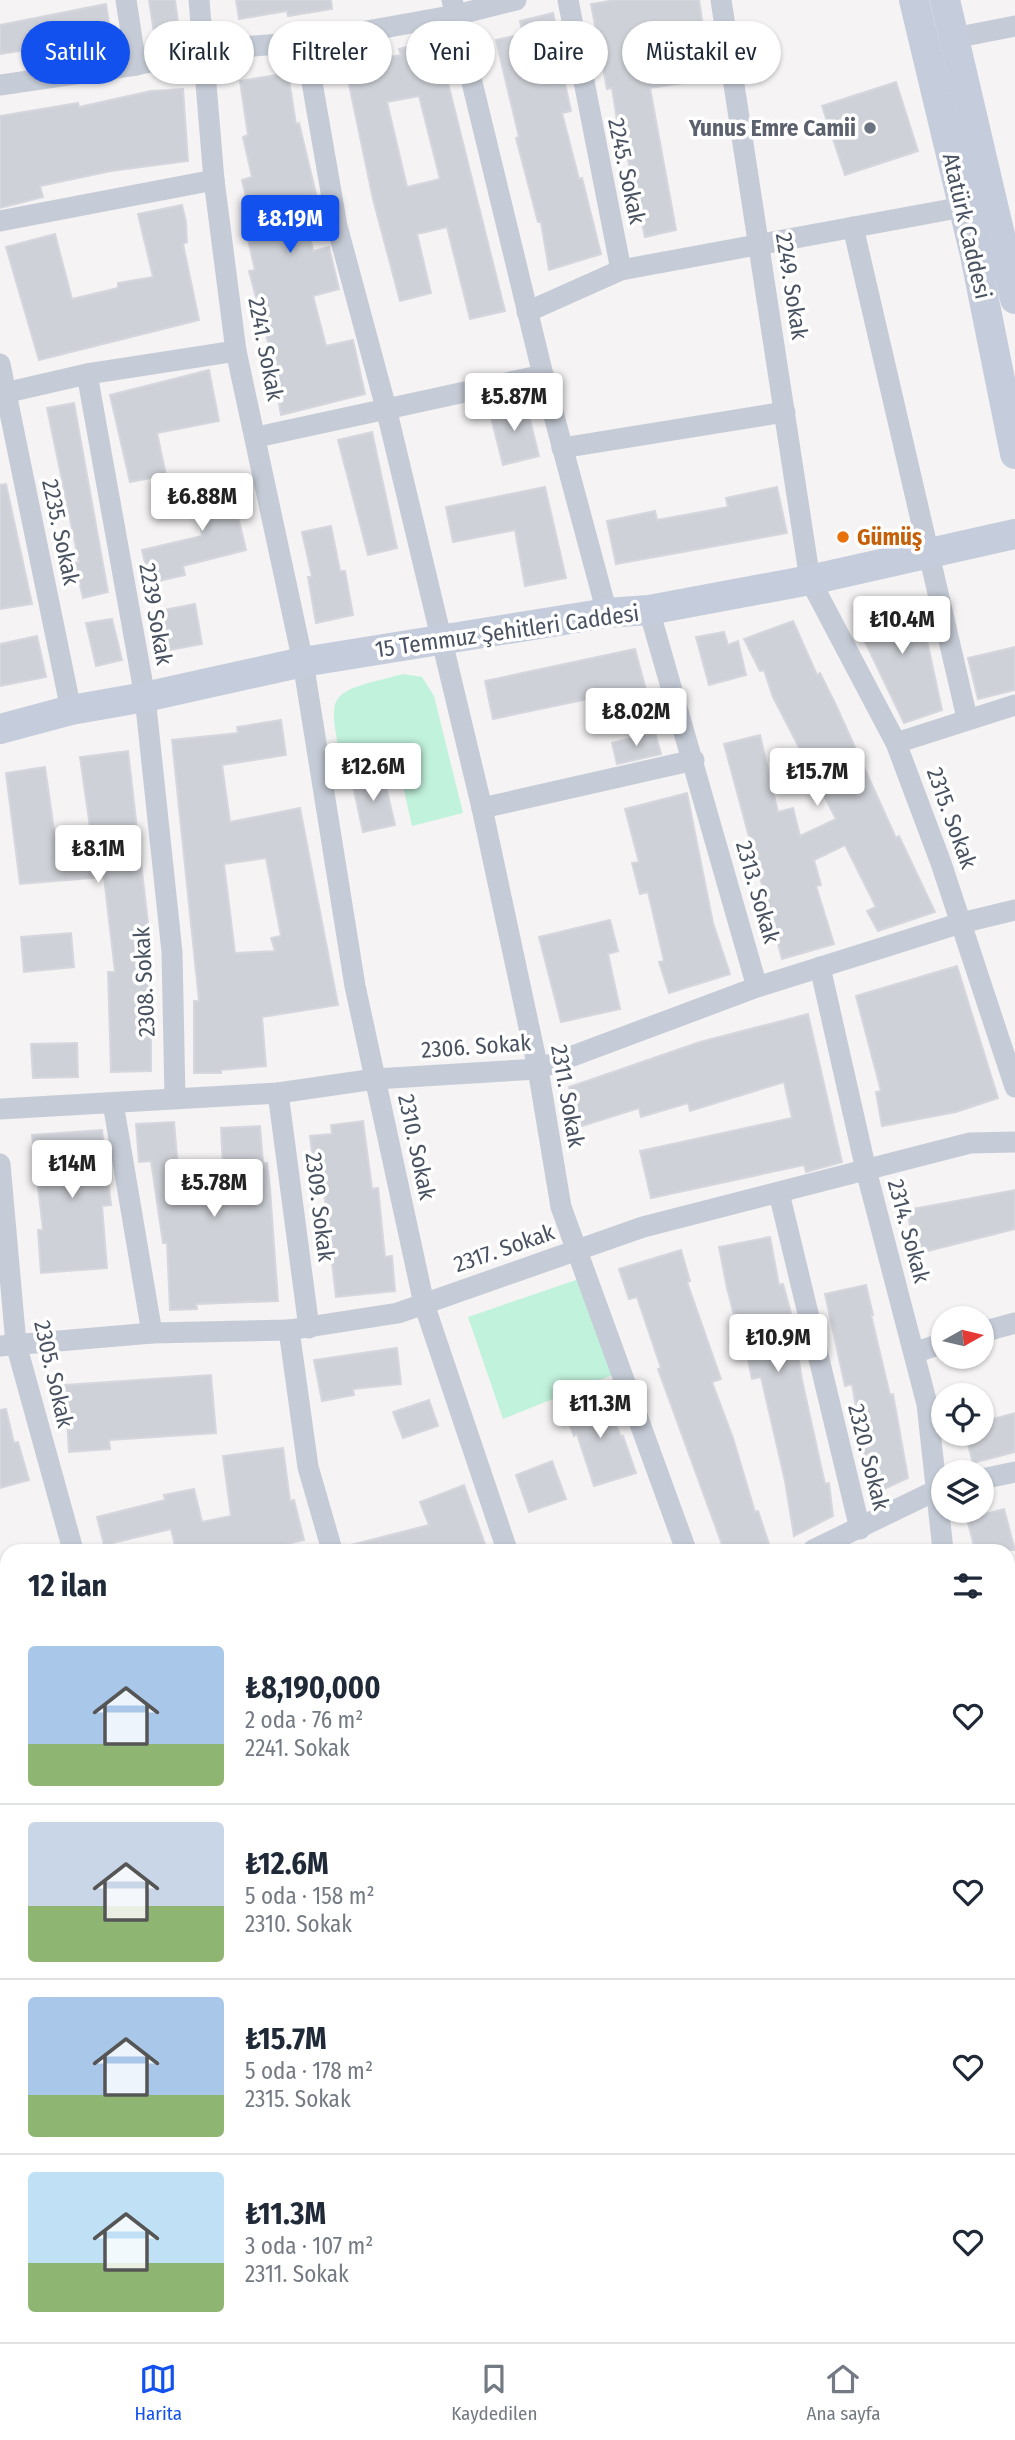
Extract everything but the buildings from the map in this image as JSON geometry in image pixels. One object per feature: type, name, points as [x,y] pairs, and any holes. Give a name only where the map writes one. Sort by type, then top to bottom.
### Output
[{"type":"main road","name":"Atatürk Caddesi","points":[[914,0],[963,207],[1015,454]]},
{"type":"main road","name":"Atatürk Caddesi","points":[[946,0],[1010,249],[1015,299]]},
{"type":"main road","name":"15 Temmuz Şehitleri Caddesi","points":[[0,729],[71,710],[145,697],[303,662],[607,613],[649,610],[810,580],[1015,534]]},
{"type":"street","points":[[126,0],[136,65]]},
{"type":"street","name":"2241. Sokak","points":[[199,0],[201,21]]},
{"type":"street","points":[[392,22],[454,7],[516,0]]},
{"type":"street","name":"2245. Sokak","points":[[568,0],[621,270]]},
{"type":"street","name":"2249. Sokak","points":[[721,0],[810,580]]},
{"type":"street","points":[[454,7],[527,312],[607,613]]},
{"type":"street","points":[[954,38],[1015,26]]},
{"type":"street","points":[[0,85],[144,63]]},
{"type":"street","name":"2241. Sokak","points":[[207,84],[215,180],[236,351],[257,437],[303,662]]},
{"type":"street","name":"2311. Sokak","points":[[312,84],[337,226],[386,408],[482,808],[538,1069],[561,1207],[684,1544]]},
{"type":"street","points":[[0,221],[215,180]]},
{"type":"street","points":[[527,312],[621,270],[758,242],[963,207]]},
{"type":"street","points":[[853,227],[967,718]]},
{"type":"street","points":[[3,393],[87,374],[236,351]]},
{"type":"street","name":"2235. Sokak","points":[[0,364],[3,393],[71,710]]},
{"type":"street","name":"2239 Sokak","points":[[87,374],[145,697]]},
{"type":"street","points":[[257,437],[543,375]]},
{"type":"street","points":[[562,448],[785,412]]},
{"type":"street","name":"2315. Sokak","points":[[810,580],[896,743],[961,923],[1015,1087]]},
{"type":"street","name":"2313. Sokak","points":[[649,610],[757,987]]},
{"type":"street","name":"2310. Sokak","points":[[303,662],[355,986],[424,1304],[504,1544]]},
{"type":"street","name":"2308. Sokak","points":[[145,697],[172,952],[174,1098]]},
{"type":"street","points":[[896,743],[967,718],[1015,705]]},
{"type":"street","points":[[482,808],[694,760]]},
{"type":"street","name":"2306. Sokak","points":[[0,1110],[278,1093],[376,1079],[538,1069],[757,987],[961,923],[1015,910]]},
{"type":"street","name":"2314. Sokak","points":[[820,967],[866,1170],[927,1405],[935,1460]]},
{"type":"street","name":"2309. Sokak","points":[[278,1093],[308,1467],[330,1544]]},
{"type":"street","points":[[113,1103],[152,1333]]},
{"type":"street","name":"2317. Sokak","points":[[8,1345],[152,1333],[299,1329],[398,1313],[643,1227],[970,1143],[1015,1142]]},
{"type":"street","name":"2305. Sokak","points":[[0,1164],[8,1345],[71,1544]]},
{"type":"street","name":"2320. Sokak","points":[[779,1193],[860,1529]]},
{"type":"street","points":[[994,1329],[1015,1323]]},
{"type":"street","points":[[914,1353],[931,1347]]},
{"type":"street","points":[[994,1476],[1015,1472]]},
{"type":"street","points":[[826,1544],[931,1492]]},
{"type":"street","name":"2314. Sokak","points":[[941,1523],[943,1544]]},
{"type":"green space","points":[[403,674],[422,677],[434,696],[463,813],[412,826],[397,759],[343,769],[334,723],[334,709],[338,699],[346,692]]},
{"type":"green space","points":[[579,1279],[615,1374],[503,1419],[468,1317]]},
{"type":"place","name":"Yunus Emre Camii","points":[[870,128]]},
{"type":"place","name":"Gümüş","points":[[843,537]]}]
